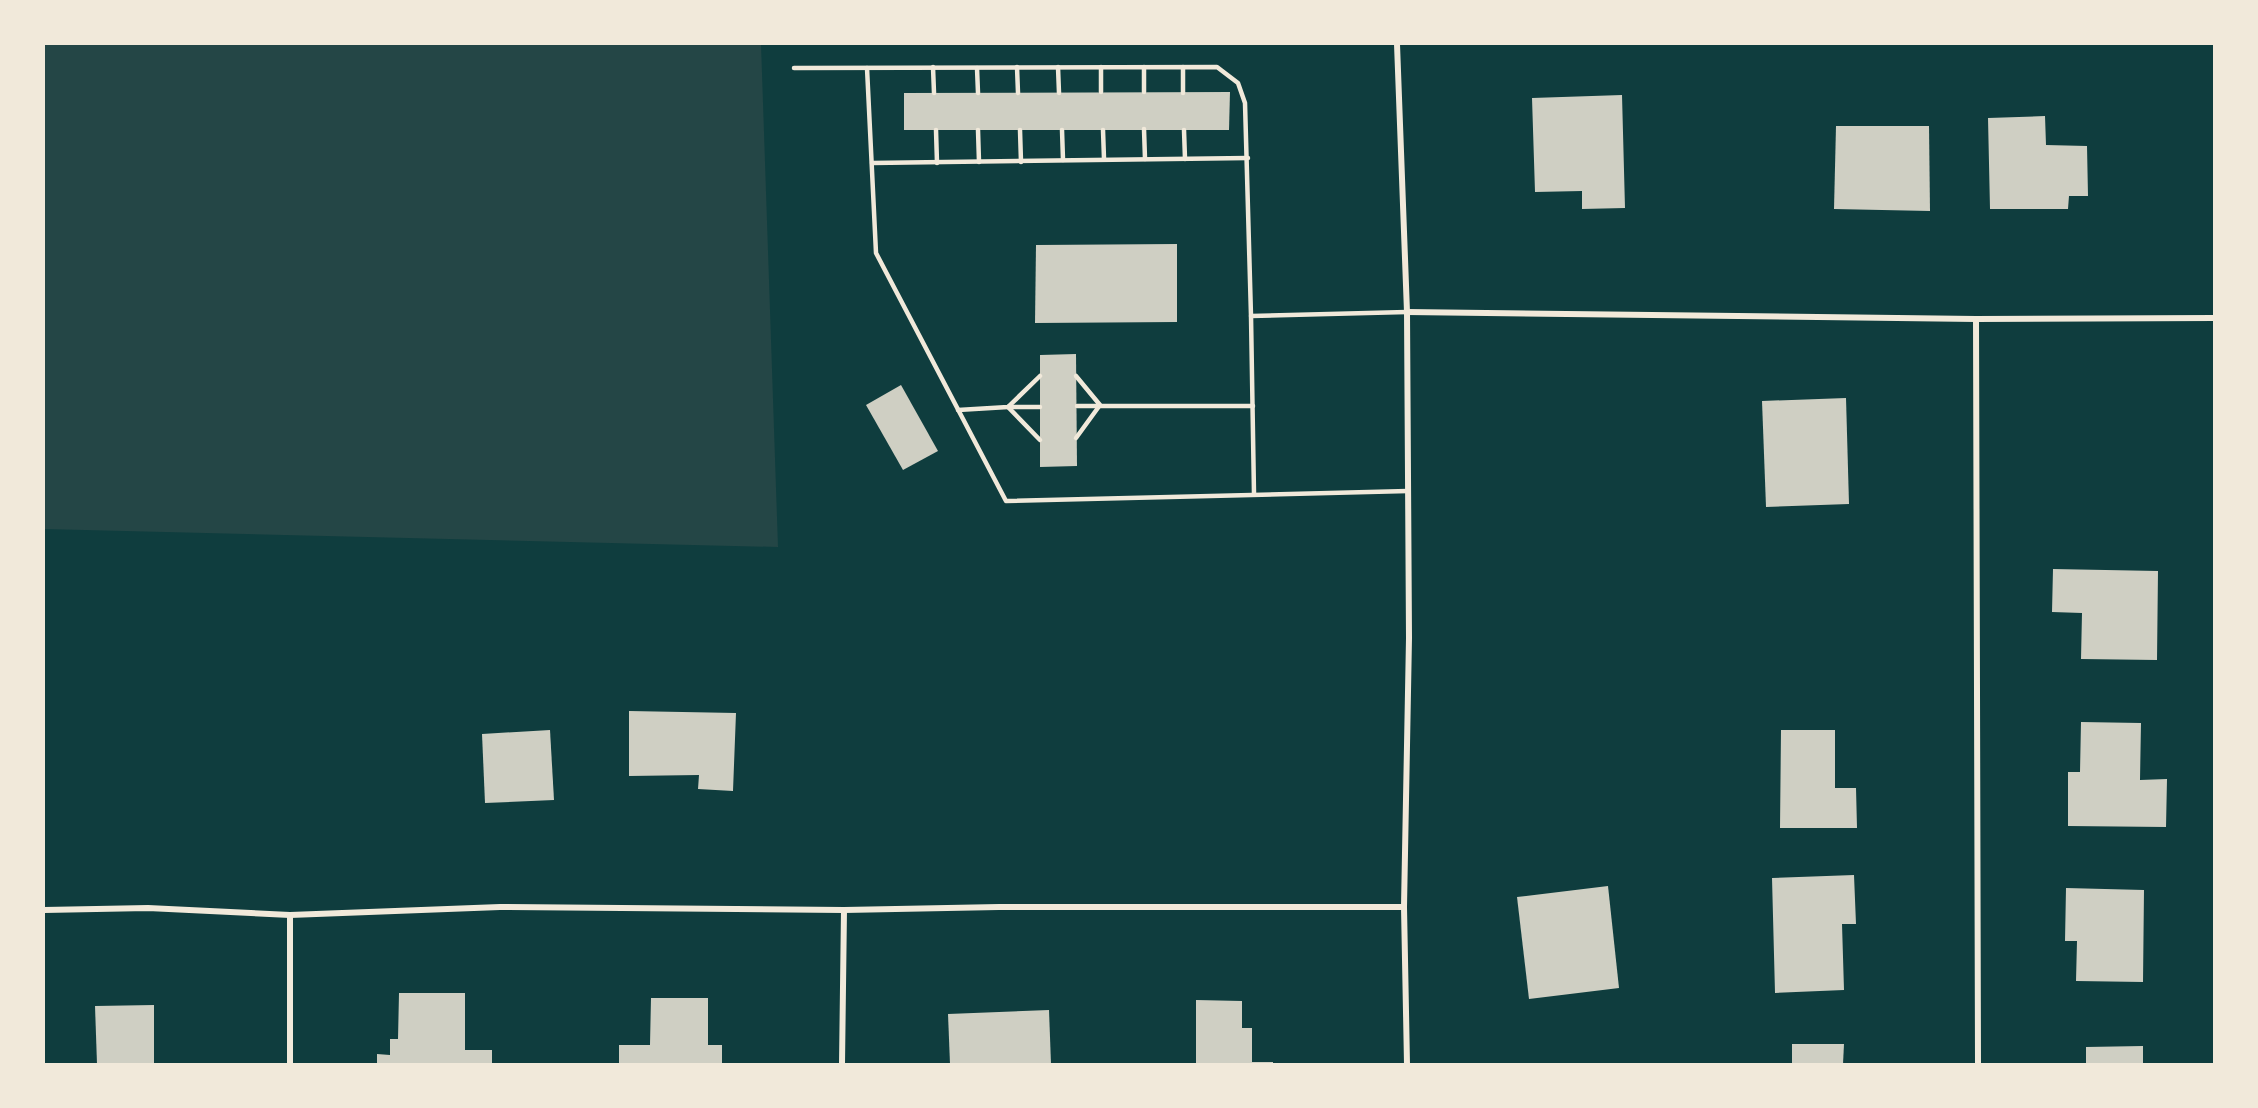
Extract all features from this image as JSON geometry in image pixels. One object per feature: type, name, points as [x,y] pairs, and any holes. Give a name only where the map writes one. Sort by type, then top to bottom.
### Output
[{"type":"street","points":[[1397,44],[1407,312],[1409,638],[1404,907],[1407,1065]]},
{"type":"street","points":[[1407,312],[1976,320],[2214,318]]},
{"type":"street","points":[[1976,320],[1977,1065]]},
{"type":"street","points":[[44,910],[148,908],[290,915],[500,907],[844,910],[999,907],[1404,907]]},
{"type":"street","points":[[842,1065],[844,910]]},
{"type":"street","points":[[290,915],[290,1065]]},
{"type":"lane","points":[[933,67],[934,93]]},
{"type":"lane","points":[[1017,67],[1018,93]]},
{"type":"lane","points":[[1058,67],[1059,93]]},
{"type":"lane","points":[[1101,67],[1101,92]]},
{"type":"lane","points":[[1144,67],[1144,93]]},
{"type":"lane","points":[[1183,67],[1183,93]]},
{"type":"lane","points":[[794,68],[1217,67],[1238,82],[1245,103],[1248,158],[1254,494]]},
{"type":"lane","points":[[867,68],[876,253],[1006,501],[1408,491]]},
{"type":"lane","points":[[977,68],[978,93]]},
{"type":"lane","points":[[1144,129],[1145,159]]},
{"type":"lane","points":[[936,130],[937,163]]},
{"type":"lane","points":[[978,130],[979,162]]},
{"type":"lane","points":[[1020,130],[1021,162]]},
{"type":"lane","points":[[1062,130],[1063,160]]},
{"type":"lane","points":[[1103,130],[1104,159]]},
{"type":"lane","points":[[1184,130],[1185,159]]},
{"type":"lane","points":[[872,163],[1248,158]]},
{"type":"lane","points":[[1251,316],[1407,312]]},
{"type":"lane","points":[[1008,407],[1040,376]]},
{"type":"lane","points":[[1076,376],[1100,405]]},
{"type":"lane","points":[[1076,438],[1100,405]]},
{"type":"lane","points":[[1077,406],[1253,406]]},
{"type":"lane","points":[[1008,407],[1040,440]]},
{"type":"lane","points":[[958,411],[1040,407]]},
{"type":"shaded area","points":[[44,44],[761,44],[778,547],[44,529]]},
{"type":"building","points":[[1230,92],[1229,130],[904,130],[904,93]]},
{"type":"building","points":[[1622,95],[1625,208],[1582,209],[1582,191],[1535,192],[1532,98]]},
{"type":"building","points":[[2045,116],[2046,145],[2087,146],[2088,196],[2069,196],[2068,209],[1990,209],[1988,118]]},
{"type":"building","points":[[1836,126],[1929,126],[1930,211],[1834,209]]},
{"type":"building","points":[[1177,244],[1177,322],[1035,323],[1036,245]]},
{"type":"building","points":[[1076,354],[1077,466],[1040,467],[1040,355]]},
{"type":"building","points":[[901,385],[938,451],[903,470],[866,405]]},
{"type":"building","points":[[1846,398],[1849,504],[1766,507],[1762,401]]},
{"type":"building","points":[[2053,569],[2158,571],[2157,660],[2081,659],[2082,613],[2052,612]]},
{"type":"building","points":[[629,711],[736,713],[733,791],[698,789],[699,775],[629,776]]},
{"type":"building","points":[[2081,722],[2141,723],[2140,780],[2167,779],[2166,827],[2068,826],[2068,772],[2080,772]]},
{"type":"building","points":[[550,730],[554,800],[485,803],[482,734]]},
{"type":"building","points":[[1781,730],[1835,730],[1835,788],[1856,788],[1857,828],[1780,828]]},
{"type":"building","points":[[1854,875],[1856,924],[1842,924],[1844,990],[1775,993],[1772,878]]},
{"type":"building","points":[[1608,886],[1619,988],[1529,999],[1517,897]]},
{"type":"building","points":[[2066,888],[2144,890],[2143,982],[2076,981],[2077,941],[2065,941]]},
{"type":"building","points":[[399,993],[465,993],[465,1050],[492,1050],[492,1064],[377,1064],[377,1054],[390,1055],[390,1039],[398,1039]]},
{"type":"building","points":[[651,998],[708,998],[708,1045],[722,1045],[722,1064],[619,1064],[619,1045],[650,1045]]},
{"type":"building","points":[[1196,1000],[1242,1001],[1242,1028],[1252,1028],[1252,1062],[1273,1062],[1273,1064],[1196,1064]]},
{"type":"building","points":[[154,1005],[154,1064],[97,1064],[95,1006]]},
{"type":"building","points":[[1049,1010],[1051,1064],[950,1064],[948,1014]]},
{"type":"building","points":[[1792,1044],[1844,1044],[1843,1064],[1792,1064]]},
{"type":"building","points":[[2143,1046],[2143,1064],[2086,1064],[2086,1047]]}]
